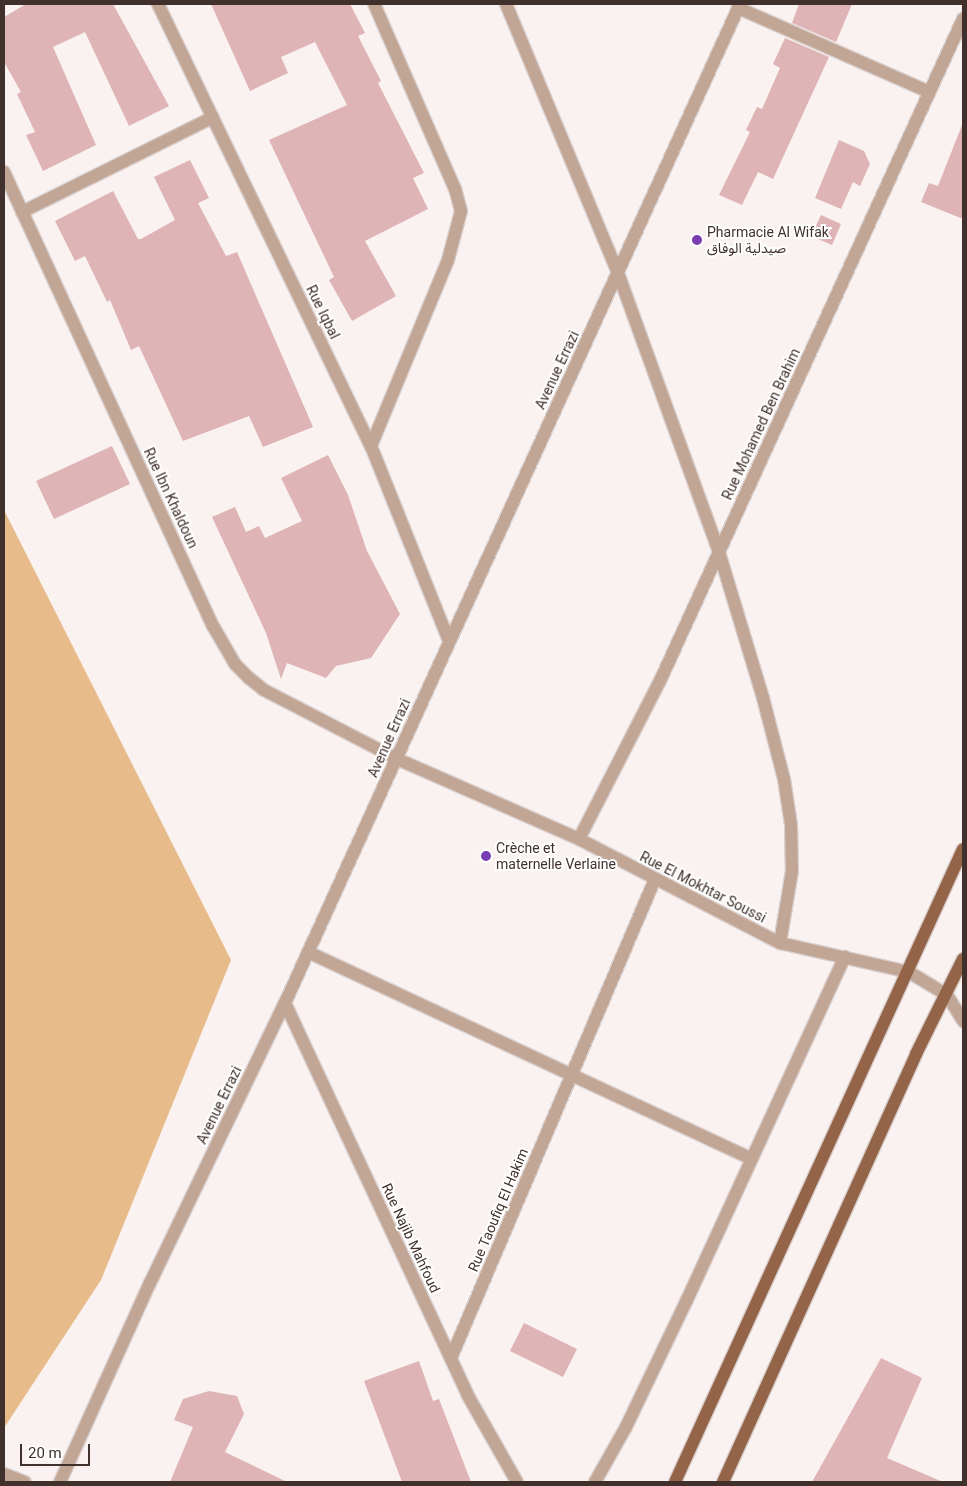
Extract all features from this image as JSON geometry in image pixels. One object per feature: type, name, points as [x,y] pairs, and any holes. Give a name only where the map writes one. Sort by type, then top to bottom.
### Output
[{"type":"main road","points":[[675,1482],[909,972],[963,849]]},
{"type":"main road","points":[[723,1482],[916,1054],[947,995],[963,959]]},
{"type":"street","name":"Rue Iqbal","points":[[158,4],[371,446],[448,638]]},
{"type":"street","points":[[371,446],[448,260],[461,210],[455,189],[374,4]]},
{"type":"street","points":[[506,4],[618,273],[719,552],[784,779],[791,825],[792,871],[780,943]]},
{"type":"street","points":[[739,6],[929,92]]},
{"type":"street","name":"Avenue Errazi","points":[[60,1482],[150,1283],[285,1003],[397,759],[448,638],[618,273],[739,6]]},
{"type":"street","name":"Rue Mohamed Ben Brahim","points":[[579,839],[660,681],[963,19]]},
{"type":"street","points":[[22,212],[213,117]]},
{"type":"street","name":"Rue Ibn Khaldoun","points":[[4,172],[213,626],[235,664],[264,690],[397,759]]},
{"type":"street","name":"Rue El Mokhtar Soussi","points":[[397,759],[579,839],[780,943],[909,972],[947,995]]},
{"type":"street","name":"Rue Taoufiq El Hakim","points":[[450,1358],[655,879]]},
{"type":"street","points":[[308,952],[750,1158]]},
{"type":"street","points":[[595,1482],[639,1400],[845,957]]},
{"type":"street","points":[[947,995],[963,1021]]},
{"type":"street","name":"Rue Najib Mahfoud","points":[[285,1003],[450,1358],[517,1482]]},
{"type":"street","points":[[4,1474],[25,1482]]},
{"type":"shaded area","points":[[4,510],[231,960],[101,1280],[4,1428]]},
{"type":"building","points":[[26,4],[113,4],[169,106],[129,126],[85,32],[53,47],[96,145],[43,171],[26,135],[35,132],[17,94],[21,92],[4,62],[4,17]]},
{"type":"building","points":[[211,4],[350,4],[365,33],[358,36],[381,81],[378,83],[424,173],[413,178],[428,209],[365,241],[396,296],[352,321],[329,280],[334,277],[269,140],[347,105],[315,42],[281,57],[288,73],[250,91]]},
{"type":"building","points":[[799,4],[852,4],[836,42],[792,23]]},
{"type":"building","points":[[785,38],[829,57],[773,179],[758,172],[742,205],[719,195],[750,132],[746,130],[757,107],[762,109],[780,68],[773,64]]},
{"type":"building","points":[[962,125],[963,219],[921,202],[929,183],[938,186]]},
{"type":"building","points":[[839,140],[864,151],[870,164],[860,186],[853,182],[841,209],[815,198]]},
{"type":"building","points":[[190,160],[209,198],[198,203],[226,256],[237,252],[313,427],[263,447],[249,416],[183,441],[139,346],[131,350],[110,300],[107,302],[85,256],[75,261],[55,221],[113,191],[138,239],[141,239],[175,220],[154,177]]},
{"type":"building","points":[[821,215],[841,224],[832,245],[811,236]]},
{"type":"building","points":[[112,446],[130,484],[54,519],[36,481]]},
{"type":"building","points":[[328,455],[348,495],[367,551],[400,614],[371,658],[336,666],[326,678],[287,663],[281,679],[266,633],[212,517],[235,507],[246,532],[259,526],[265,538],[302,521],[281,478]]},
{"type":"building","points":[[524,1323],[577,1349],[563,1377],[510,1351]]},
{"type":"building","points":[[881,1358],[922,1378],[887,1458],[943,1482],[812,1482]]},
{"type":"building","points":[[419,1361],[433,1401],[439,1399],[471,1482],[402,1482],[364,1381]]},
{"type":"building","points":[[209,1391],[237,1396],[244,1414],[225,1452],[287,1482],[170,1482],[193,1427],[174,1420],[183,1399]]},
{"type":"place","name":"Pharmacie Al Wifak صيدلية الوفاق","points":[[697,240]]},
{"type":"place","name":"Crèche et maternelle Verlaine","points":[[486,856]]}]
